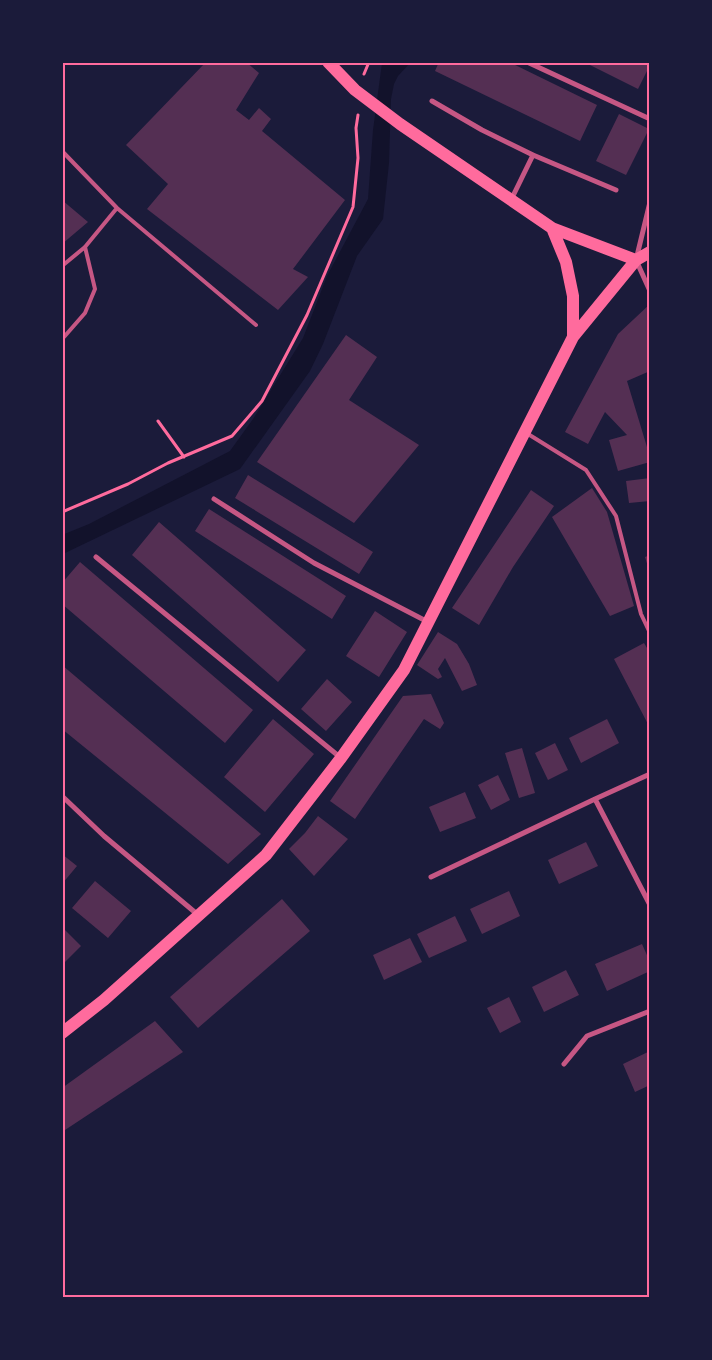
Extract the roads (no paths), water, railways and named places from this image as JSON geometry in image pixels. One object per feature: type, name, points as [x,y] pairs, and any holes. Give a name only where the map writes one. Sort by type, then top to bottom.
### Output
[{"type":"main road","points":[[328,62],[354,90],[400,124],[552,228],[636,260]]},
{"type":"main road","points":[[552,228],[566,262],[573,296],[573,337]]},
{"type":"main road","points":[[62,1033],[104,1000],[266,855],[342,758],[404,670],[573,337],[636,260],[650,252]]},
{"type":"street","points":[[527,62],[650,119]]},
{"type":"street","points":[[432,101],[482,130],[534,155],[616,190]]},
{"type":"street","points":[[511,200],[534,155]]},
{"type":"street","points":[[650,202],[636,260],[650,290]]},
{"type":"street","points":[[214,499],[314,563],[430,622]]},
{"type":"street","points":[[96,557],[342,758]]},
{"type":"street","points":[[431,877],[650,774]]},
{"type":"street","points":[[62,796],[104,836],[199,916]]},
{"type":"street","points":[[595,799],[650,905]]},
{"type":"street","points":[[564,1064],[588,1036],[650,1011]]},
{"type":"lane","points":[[62,151],[117,208],[256,325]]},
{"type":"lane","points":[[62,266],[85,247],[117,208]]},
{"type":"lane","points":[[64,337],[85,312],[95,289],[85,247]]},
{"type":"lane","points":[[525,432],[586,470],[616,516],[641,614],[650,633]]}]
